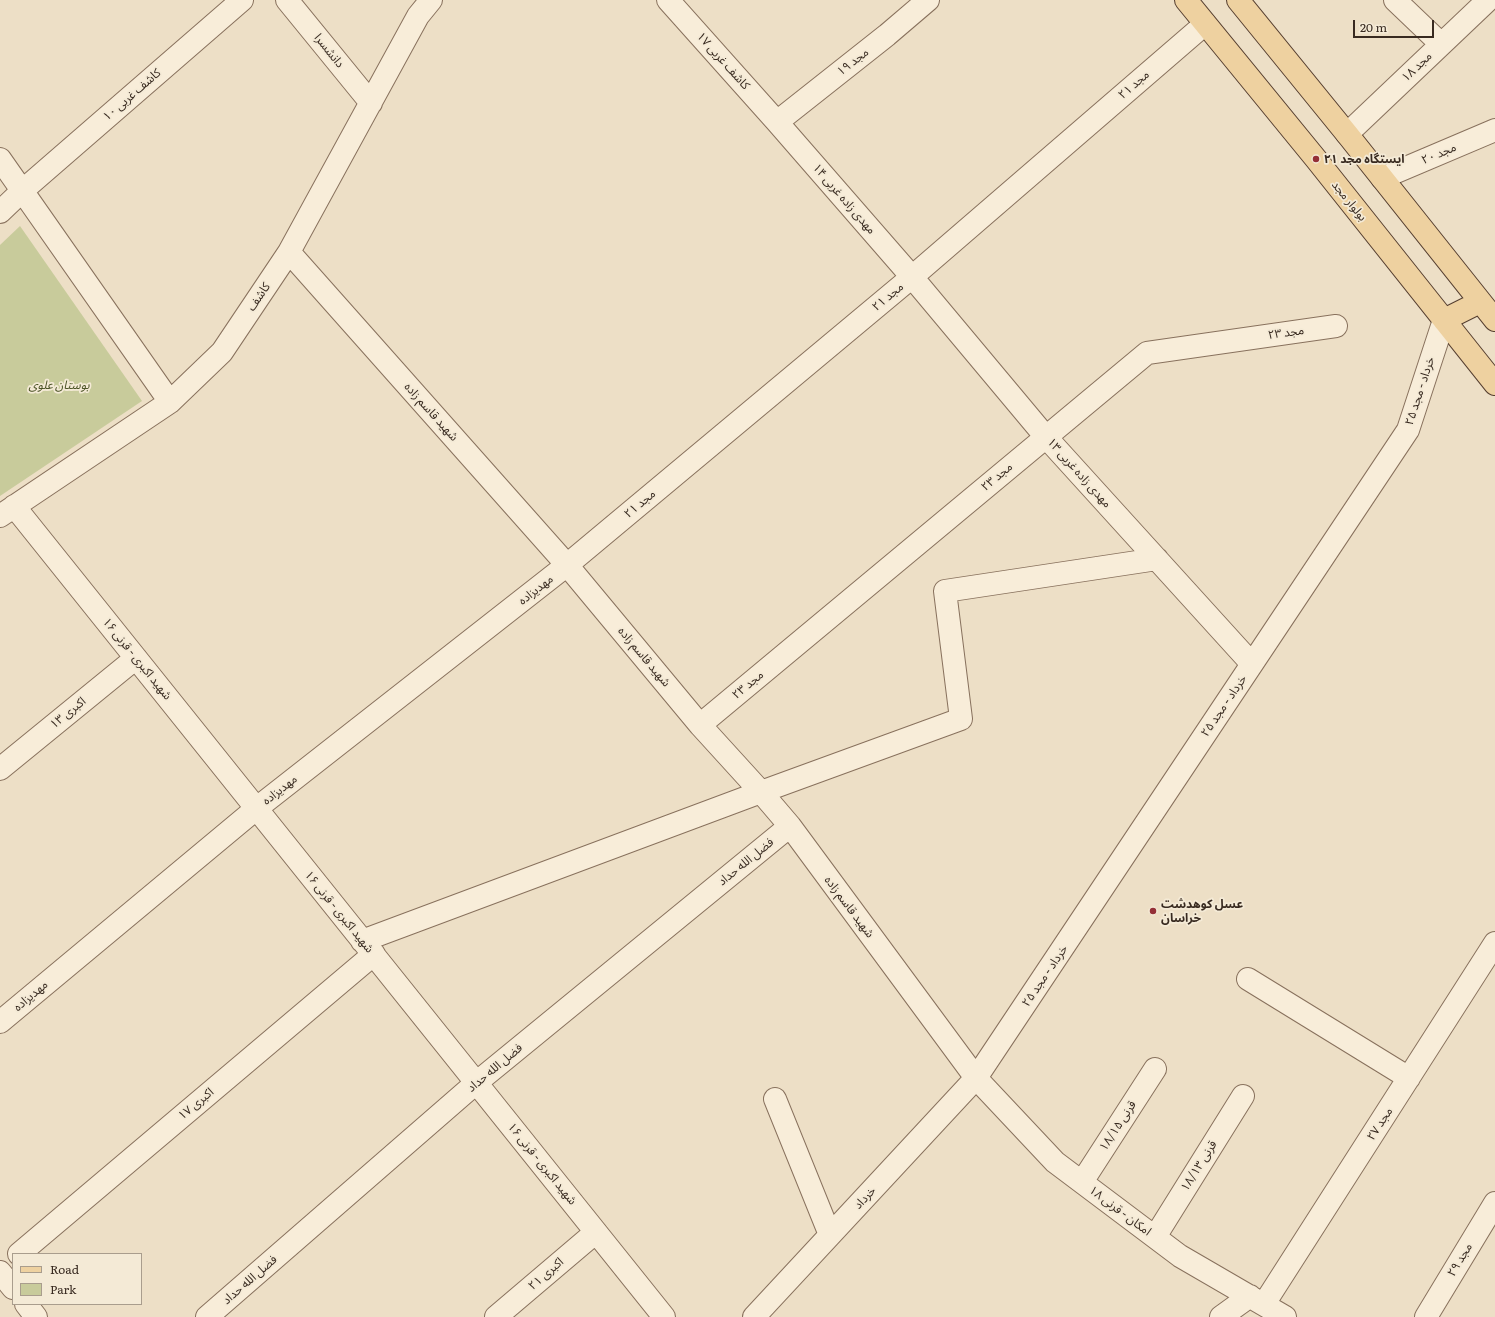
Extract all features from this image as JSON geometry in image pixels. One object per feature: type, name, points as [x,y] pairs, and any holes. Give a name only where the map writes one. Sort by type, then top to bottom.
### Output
[{"type":"main road","name":"بولوار مجد","points":[[1186,0],[1316,159],[1495,384]]},
{"type":"main road","points":[[1238,0],[1495,320]]},
{"type":"main road","points":[[1444,320],[1480,302]]},
{"type":"street","name":"کاشف غربی ۱۰","points":[[0,212],[22,191],[242,0]]},
{"type":"street","name":"دانشسرا","points":[[287,0],[371,103]]},
{"type":"street","name":"کاشف","points":[[7,511],[170,402],[222,352],[289,252],[418,16],[431,0]]},
{"type":"street","name":"کاشف غربی ۱۷","points":[[668,0],[777,122]]},
{"type":"street","name":"مجد ۱۹","points":[[777,122],[887,36],[928,0]]},
{"type":"street","points":[[1395,0],[1441,44]]},
{"type":"street","name":"مجد ۱۸","points":[[1347,134],[1488,0]]},
{"type":"street","name":"مجد ۲۱","points":[[567,565],[912,277],[1205,24]]},
{"type":"street","name":"مهدی زاده غربی ۱۴","points":[[777,122],[912,277]]},
{"type":"street","name":"مجد ۲۰","points":[[1382,178],[1495,130]]},
{"type":"street","points":[[0,160],[170,402]]},
{"type":"street","name":"شهید قاسم زاده","points":[[289,252],[567,565],[700,725],[790,826],[976,1078]]},
{"type":"street","name":"مهدی زاده غربی ۱۳","points":[[912,277],[1046,436],[1252,664]]},
{"type":"street","name":"خرداد - مجد ۲۵","points":[[976,1078],[1408,430],[1444,320]]},
{"type":"street","name":"مجد ۲۳","points":[[700,725],[1147,352],[1336,326]]},
{"type":"street","name":"شهید اکبری - قرنی ۱۶","points":[[7,511],[136,658],[664,1317]]},
{"type":"street","name":"اکبری ۱۷","points":[[20,1253],[368,948],[761,792],[961,719],[945,591],[1156,559]]},
{"type":"street","name":"مهدیزاده","points":[[0,1022],[257,808],[567,565]]},
{"type":"street","name":"اکبری ۱۳","points":[[0,769],[136,658]]},
{"type":"street","name":"فضل الله حداد","points":[[207,1317],[476,1083],[790,826]]},
{"type":"street","name":"مجد ۲۷","points":[[1257,1300],[1409,1078],[1495,943]]},
{"type":"street","points":[[1248,979],[1409,1078]]},
{"type":"street","name":"قرنی ۱۸/۱۵","points":[[1082,1182],[1155,1069]]},
{"type":"street","name":"امکان - قرنی ۱۸","points":[[976,1078],[1055,1162],[1180,1256],[1285,1317]]},
{"type":"street","name":"خرداد","points":[[754,1317],[976,1078]]},
{"type":"street","name":"قرنی ۱۸/۱۳","points":[[1155,1237],[1243,1096]]},
{"type":"street","points":[[775,1099],[830,1235]]},
{"type":"street","name":"مجد ۲۹","points":[[1426,1317],[1495,1203]]},
{"type":"street","name":"اکبری ۲۱","points":[[496,1317],[596,1232]]},
{"type":"street","points":[[12,1260],[0,1271],[12,1287]]},
{"type":"street","points":[[1221,1317],[1257,1300]]},
{"type":"street","points":[[27,1305],[36,1317]]},
{"type":"green space","name":"بوستان علوی","points":[[20,226],[142,401],[0,496],[0,245]]},
{"type":"place","name":"ایستگاه مجد ۲۱","points":[[1316,159]]},
{"type":"place","name":"عسل كوهدشت خراسان","points":[[1153,911]]}]
